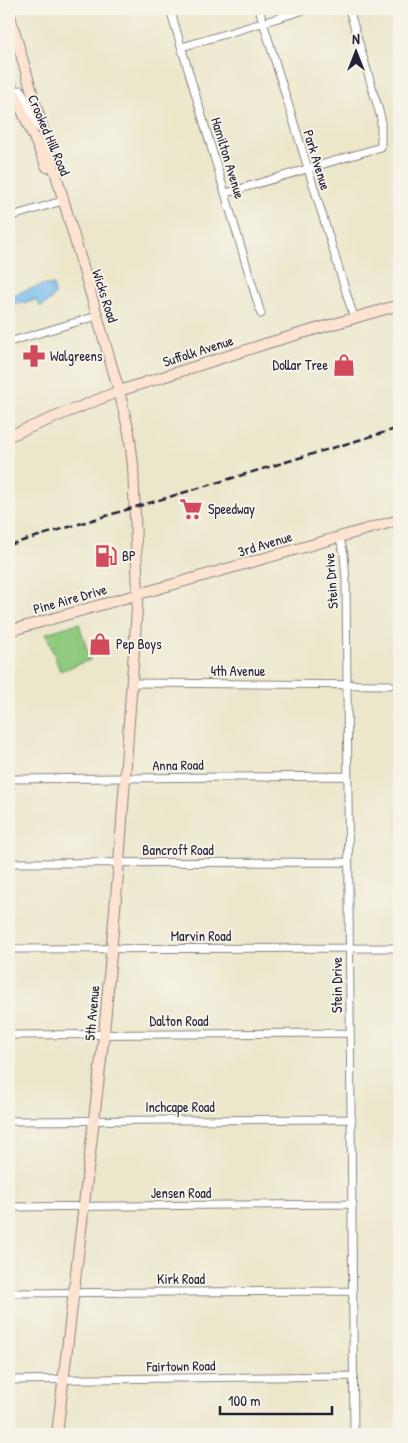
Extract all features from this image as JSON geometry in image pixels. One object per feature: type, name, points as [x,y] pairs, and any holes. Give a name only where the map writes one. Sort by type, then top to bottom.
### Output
[{"type":"main road","name":"Wicks Road","points":[[9,12],[62,201],[119,391],[129,432],[133,465],[138,594]]},
{"type":"main road","points":[[9,24],[19,46]]},
{"type":"main road","name":"Crooked Hill Road","points":[[11,88],[62,201]]},
{"type":"main road","name":"Suffolk Avenue","points":[[9,436],[119,391],[268,343],[399,305]]},
{"type":"main road","name":"3rd Avenue","points":[[138,594],[399,520]]},
{"type":"main road","name":"Pine Aire Drive","points":[[9,631],[138,594]]},
{"type":"main road","name":"5th Avenue","points":[[57,1434],[104,1034],[119,863],[138,594]]},
{"type":"street","name":"Hamilton Avenue","points":[[170,9],[261,314]]},
{"type":"street","name":"Park Avenue","points":[[259,9],[307,171],[354,318]]},
{"type":"street","points":[[182,47],[308,9]]},
{"type":"street","points":[[226,194],[381,147],[381,118],[349,9]]},
{"type":"street","points":[[11,88],[21,90],[47,147]]},
{"type":"street","points":[[9,217],[62,201]]},
{"type":"street","points":[[9,342],[97,316]]},
{"type":"street","name":"Stein Drive","points":[[339,536],[344,554],[346,580],[354,1434]]},
{"type":"street","name":"4th Avenue","points":[[131,683],[390,684]]},
{"type":"street","name":"Anna Road","points":[[9,779],[347,776]]},
{"type":"street","name":"Bancroft Road","points":[[9,863],[348,862]]},
{"type":"street","name":"Marvin Road","points":[[9,949],[394,948]]},
{"type":"street","name":"Dalton Road","points":[[9,1035],[350,1033]]},
{"type":"street","name":"Inchcape Road","points":[[9,1120],[352,1119]]},
{"type":"street","name":"Jensen Road","points":[[9,1207],[353,1204]]},
{"type":"street","name":"Kirk Road","points":[[9,1293],[353,1290]]},
{"type":"street","name":"Fairtown Road","points":[[9,1380],[354,1376]]},
{"type":"shaded area","points":[[396,530],[399,530],[399,1282],[398,1282]]},
{"type":"green space","points":[[79,623],[90,660],[60,671],[46,633]]},
{"type":"water","points":[[42,285],[53,285],[55,293],[51,300],[41,307],[36,300],[9,306],[9,296]]},
{"type":"railway","points":[[9,545],[399,428]]},
{"type":"place","name":"Walgreens","points":[[34,356]]},
{"type":"place","name":"Dollar Tree","points":[[344,365]]},
{"type":"place","name":"Speedway","points":[[191,509]]},
{"type":"place","name":"BP","points":[[106,556]]},
{"type":"place","name":"Pep Boys","points":[[100,644]]}]
